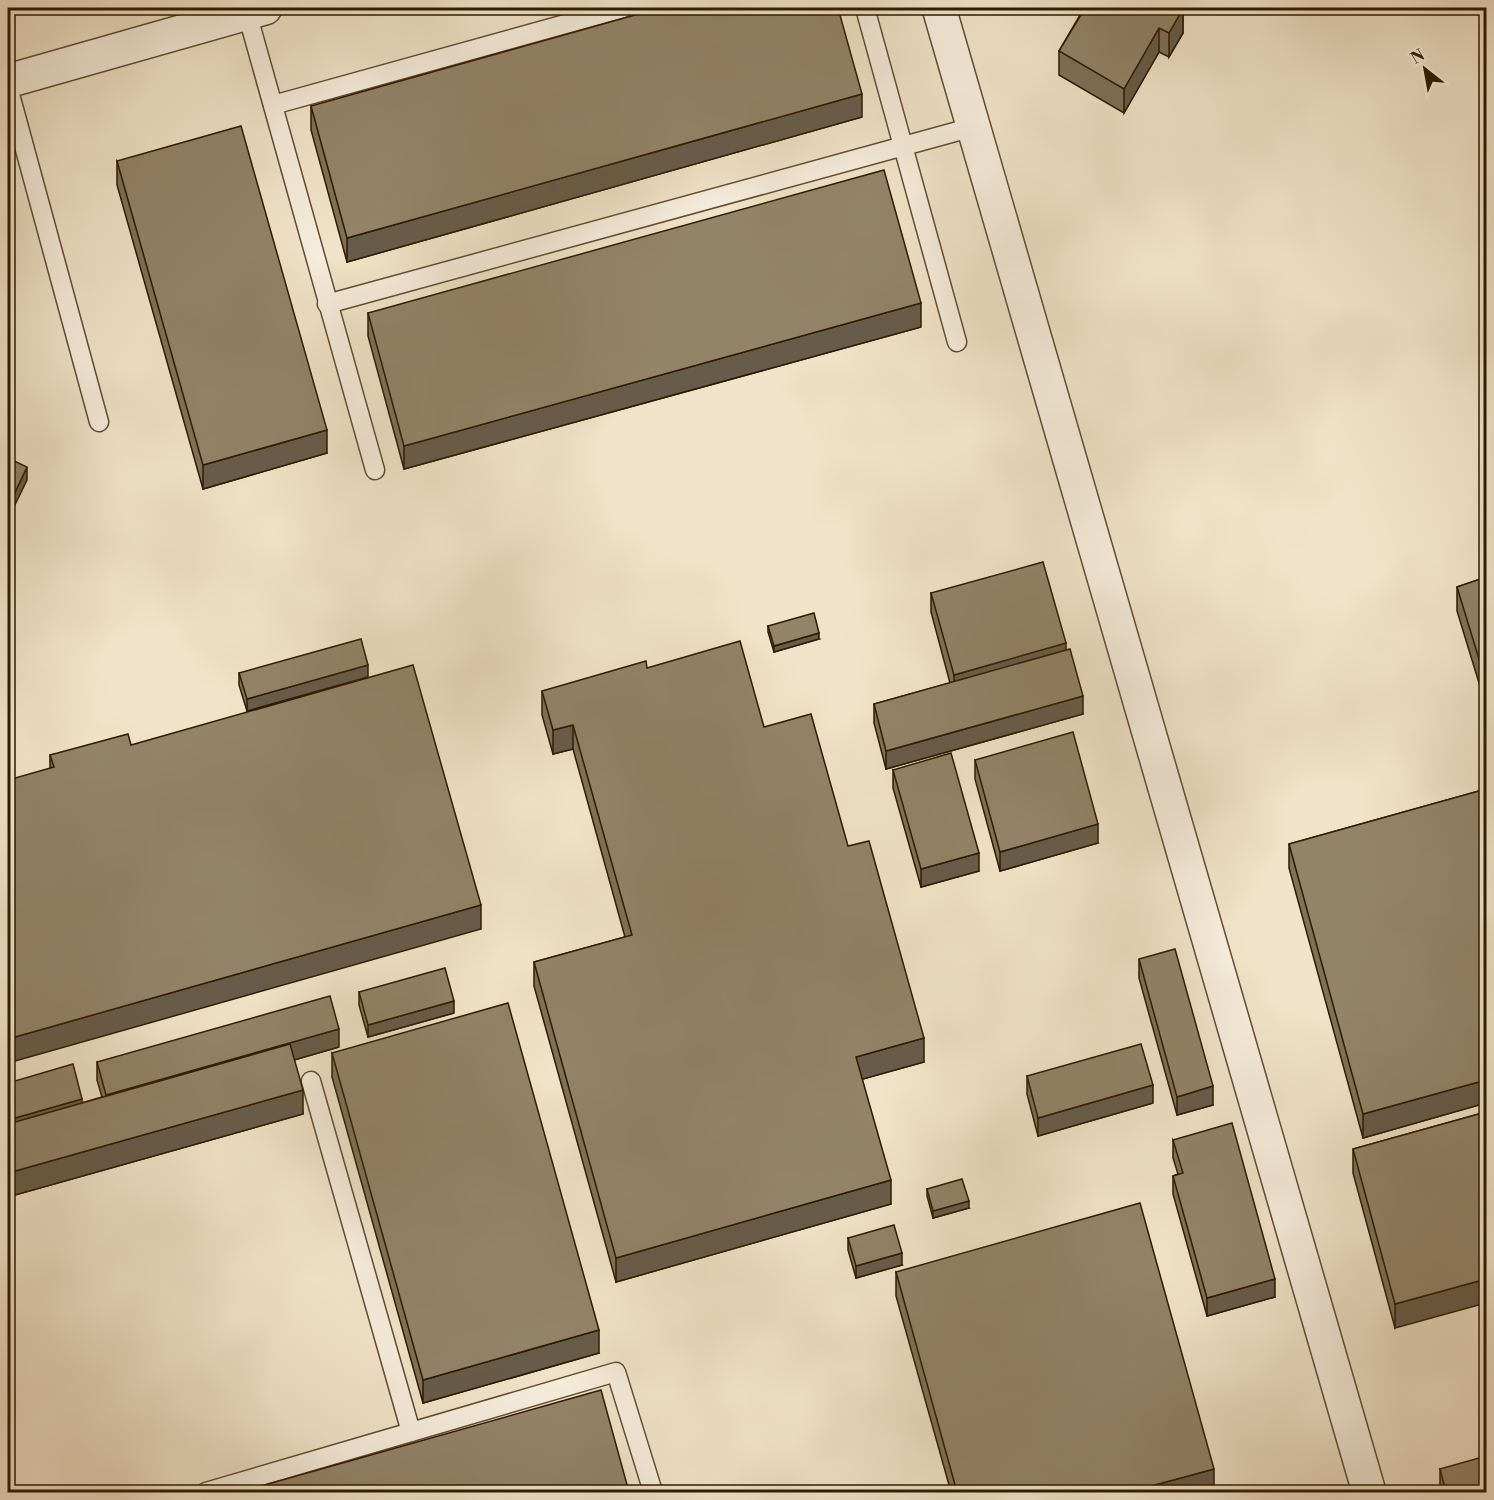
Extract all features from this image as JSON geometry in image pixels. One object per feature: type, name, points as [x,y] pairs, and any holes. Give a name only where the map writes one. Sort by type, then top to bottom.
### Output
[{"type":"street","points":[[939,8],[1369,1492]]},
{"type":"street","points":[[8,81],[256,10]]},
{"type":"lane","points":[[273,105],[623,8]]},
{"type":"lane","points":[[865,8],[957,342]]},
{"type":"lane","points":[[256,10],[273,105],[375,470]]},
{"type":"lane","points":[[8,87],[99,422]]},
{"type":"lane","points":[[327,304],[973,127]]},
{"type":"lane","points":[[311,1081],[411,1432]]},
{"type":"lane","points":[[206,1492],[616,1372],[653,1492]]},
{"type":"building","points":[[660,8],[838,8],[862,94],[347,238],[311,106]]},
{"type":"building","points":[[1085,8],[1183,9],[1169,33],[1159,28],[1124,89],[1059,51]]},
{"type":"building","points":[[241,126],[327,430],[203,465],[117,161]]},
{"type":"building","points":[[884,170],[921,303],[404,446],[368,313]]},
{"type":"building","points":[[8,458],[27,467],[8,507]]},
{"type":"building","points":[[1043,562],[1066,643],[954,675],[931,593]]},
{"type":"building","points":[[1486,577],[1486,671],[1483,672],[1457,587]]},
{"type":"building","points":[[814,613],[819,633],[774,646],[768,626]]},
{"type":"building","points":[[361,639],[368,665],[247,699],[239,673]]},
{"type":"building","points":[[740,641],[764,727],[811,714],[848,846],[869,841],[924,1038],[856,1057],[891,1180],[616,1258],[534,962],[632,935],[573,725],[553,730],[542,691],[646,661],[647,668]]},
{"type":"building","points":[[1070,649],[1083,696],[886,751],[874,704]]},
{"type":"building","points":[[413,665],[481,905],[8,1039],[8,780],[54,767],[50,755],[128,734],[131,745]]},
{"type":"building","points":[[1073,732],[1098,824],[1000,852],[975,760]]},
{"type":"building","points":[[951,753],[979,853],[921,869],[893,770]]},
{"type":"building","points":[[1486,789],[1486,1080],[1363,1114],[1289,844]]},
{"type":"building","points":[[1175,949],[1213,1086],[1177,1097],[1139,959]]},
{"type":"building","points":[[445,968],[454,1001],[368,1025],[359,992]]},
{"type":"building","points":[[330,996],[339,1029],[106,1095],[97,1062]]},
{"type":"building","points":[[508,1003],[599,1330],[423,1380],[332,1053]]},
{"type":"building","points":[[290,1044],[303,1090],[8,1173],[8,1124]]},
{"type":"building","points":[[1141,1044],[1153,1085],[1038,1118],[1027,1076]]},
{"type":"building","points":[[73,1064],[82,1099],[8,1120],[8,1083]]},
{"type":"building","points":[[1486,1112],[1486,1279],[1395,1304],[1353,1149]]},
{"type":"building","points":[[1232,1123],[1275,1279],[1207,1298],[1173,1176],[1183,1173],[1173,1140]]},
{"type":"building","points":[[962,1179],[969,1201],[933,1211],[927,1189]]},
{"type":"building","points":[[1140,1203],[1214,1469],[1129,1492],[957,1492],[896,1272]]},
{"type":"building","points":[[894,1225],[902,1253],[856,1266],[848,1238]]},
{"type":"building","points":[[601,1390],[629,1492],[240,1492]]},
{"type":"building","points":[[1486,1456],[1486,1492],[1446,1492],[1440,1469]]}]
